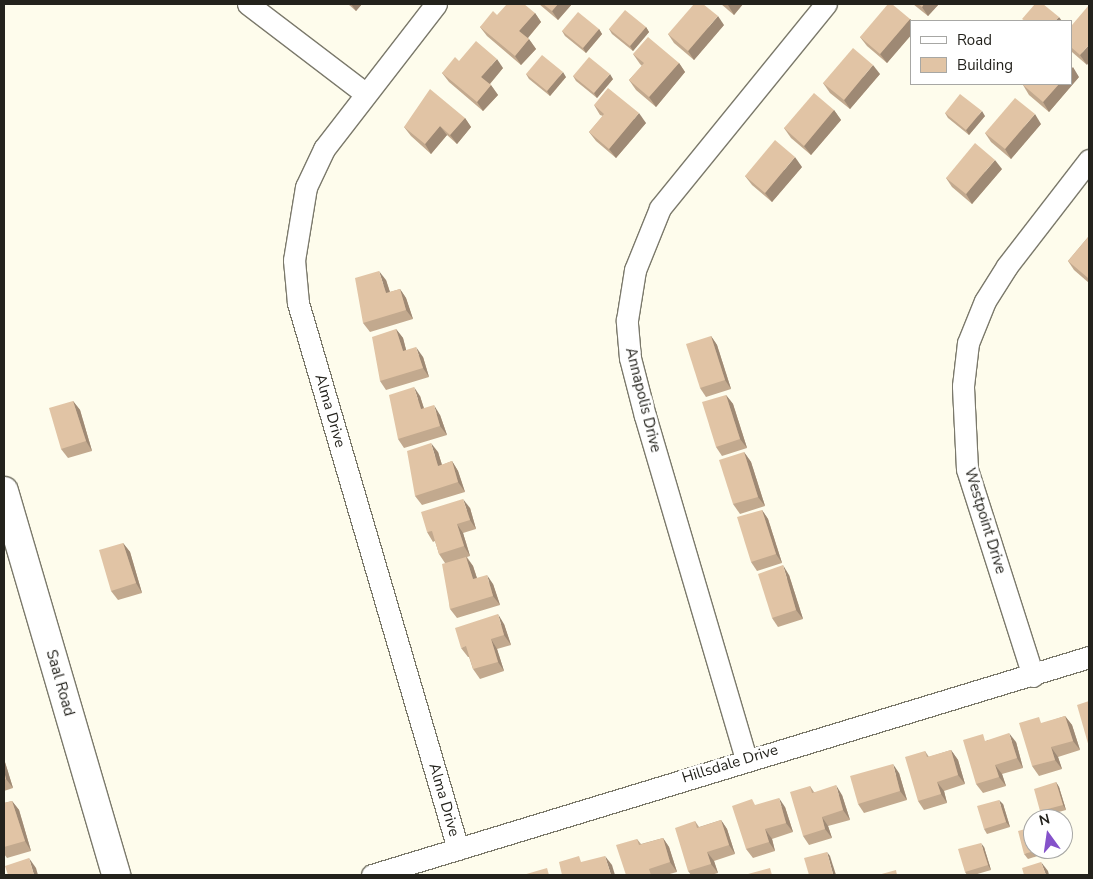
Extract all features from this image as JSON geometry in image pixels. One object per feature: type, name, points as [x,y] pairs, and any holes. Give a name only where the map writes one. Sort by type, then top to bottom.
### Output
[{"type":"street","points":[[248,4],[365,93]]},
{"type":"street","name":"Alma Drive","points":[[436,4],[324,148],[306,187],[295,239],[294,283],[458,849]]},
{"type":"street","name":"Annapolis Drive","points":[[746,759],[645,416],[630,358],[626,320],[635,270],[660,208],[826,4]]},
{"type":"street","name":"Westpoint Drive","points":[[1034,676],[967,469],[963,386],[968,342],[985,302],[1006,266],[1089,160]]},
{"type":"street","name":"Saal Road","points":[[4,491],[116,875]]},
{"type":"street","name":"Hillsdale Drive","points":[[372,875],[746,759],[1034,676],[1089,657]]},
{"type":"building","points":[[507,4],[524,4],[535,13],[519,31],[529,39],[515,56],[480,27],[493,11],[497,15]]},
{"type":"building","points":[[543,4],[558,4],[552,11]]},
{"type":"building","points":[[694,4],[703,4],[718,16],[688,51],[668,34]]},
{"type":"building","points":[[888,4],[892,4],[910,19],[880,54],[860,37]]},
{"type":"building","points":[[1035,4],[1043,4],[1059,17],[1056,20],[1022,19]]},
{"type":"building","points":[[1089,5],[1089,45],[1080,55],[1073,49],[1073,24]]},
{"type":"building","points":[[625,10],[646,27],[630,46],[609,29]]},
{"type":"building","points":[[578,12],[599,29],[583,48],[562,31]]},
{"type":"building","points":[[648,37],[679,63],[649,97],[629,80],[644,63],[633,54]]},
{"type":"building","points":[[476,41],[497,59],[481,77],[491,85],[477,102],[442,73],[455,57],[459,61]]},
{"type":"building","points":[[853,48],[873,65],[844,100],[823,83]]},
{"type":"building","points":[[542,55],[563,72],[547,91],[526,74]]},
{"type":"building","points":[[589,57],[610,74],[594,93],[573,76]]},
{"type":"building","points":[[1023,85],[1058,85],[1043,102]]},
{"type":"building","points":[[608,88],[639,113],[609,149],[589,132],[604,114],[594,105]]},
{"type":"building","points":[[430,89],[465,118],[450,135],[440,126],[425,144],[404,127]]},
{"type":"building","points":[[814,93],[834,110],[804,146],[784,128]]},
{"type":"building","points":[[960,94],[982,111],[966,130],[945,113]]},
{"type":"building","points":[[1015,98],[1035,114],[1005,149],[985,133]]},
{"type":"building","points":[[775,140],[795,157],[765,193],[745,176]]},
{"type":"building","points":[[975,143],[995,160],[966,194],[946,178]]},
{"type":"building","points":[[1089,236],[1089,276],[1088,278],[1068,261]]},
{"type":"building","points":[[379,271],[386,293],[400,289],[406,310],[363,323],[355,278]]},
{"type":"building","points":[[396,329],[403,351],[416,347],[423,368],[380,381],[372,337]]},
{"type":"building","points":[[711,336],[725,380],[700,388],[686,344]]},
{"type":"building","points":[[414,387],[421,409],[434,405],[440,426],[398,439],[389,395]]},
{"type":"building","points":[[726,395],[740,439],[716,447],[702,402]]},
{"type":"building","points":[[73,401],[86,441],[61,449],[49,408]]},
{"type":"building","points":[[431,443],[438,466],[452,461],[458,482],[415,496],[407,451]]},
{"type":"building","points":[[744,452],[758,497],[733,504],[719,460]]},
{"type":"building","points":[[463,499],[470,520],[457,524],[464,546],[439,554],[432,531],[427,532],[421,512]]},
{"type":"building","points":[[762,510],[776,554],[751,562],[737,517]]},
{"type":"building","points":[[123,543],[136,583],[111,591],[99,550]]},
{"type":"building","points":[[466,557],[473,579],[487,575],[493,596],[450,609],[442,564]]},
{"type":"building","points":[[783,565],[796,610],[772,618],[758,574]]},
{"type":"building","points":[[498,614],[504,635],[491,639],[498,662],[473,669],[466,646],[461,648],[455,628]]},
{"type":"building","points":[[1089,701],[1089,747],[1077,705]]},
{"type":"building","points":[[1065,716],[1073,741],[1051,747],[1055,760],[1032,766],[1019,723],[1039,717],[1041,723]]},
{"type":"building","points":[[1009,733],[1017,758],[995,765],[999,777],[976,784],[963,740],[983,734],[985,741]]},
{"type":"building","points":[[951,750],[958,775],[937,782],[941,794],[918,801],[905,757],[925,751],[927,757]]},
{"type":"building","points":[[893,764],[900,791],[858,804],[850,776]]},
{"type":"building","points":[[1056,782],[1063,805],[1039,809],[1034,789]]},
{"type":"building","points":[[836,785],[843,810],[822,817],[825,829],[803,836],[790,792],[810,786],[812,793]]},
{"type":"building","points":[[779,798],[786,823],[765,829],[769,842],[746,849],[732,806],[752,799],[755,805]]},
{"type":"building","points":[[999,800],[1006,822],[984,829],[977,806]]},
{"type":"building","points":[[12,801],[25,841],[4,847],[4,803]]},
{"type":"building","points":[[721,820],[729,845],[707,852],[711,864],[688,871],[675,828],[695,821],[697,828]]},
{"type":"building","points":[[1023,830],[1023,850],[1018,831]]},
{"type":"building","points":[[663,838],[670,862],[649,869],[651,875],[626,875],[616,845],[637,839],[639,845]]},
{"type":"building","points":[[981,843],[988,865],[965,872],[958,849]]},
{"type":"building","points":[[827,852],[833,874],[809,875],[804,858]]},
{"type":"building","points":[[579,856],[581,862],[605,856],[611,875],[562,875],[559,862]]},
{"type":"building","points":[[29,858],[34,875],[8,875],[5,866]]},
{"type":"building","points":[[1041,862],[1046,875],[1024,875],[1022,868]]},
{"type":"building","points":[[547,868],[549,875],[523,875]]},
{"type":"building","points":[[770,868],[772,875],[748,875],[748,874]]},
{"type":"building","points":[[896,870],[897,875],[878,875]]}]
